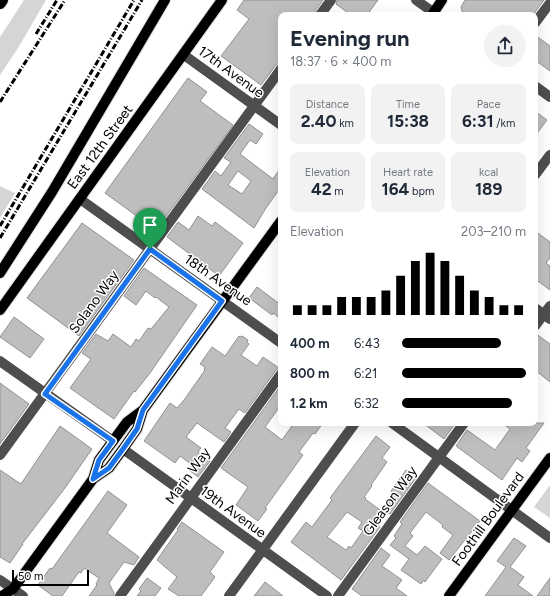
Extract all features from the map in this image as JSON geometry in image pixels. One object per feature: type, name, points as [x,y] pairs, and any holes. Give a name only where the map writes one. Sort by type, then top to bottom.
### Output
[{"type":"main road","name":"East 12th Street","points":[[0,273],[52,192],[165,0]]},
{"type":"main road","name":"East 12th Street","points":[[0,310],[222,0]]},
{"type":"main road","points":[[435,12],[442,0]]},
{"type":"main road","points":[[2,596],[12,592],[93,479],[99,460],[127,422],[143,410],[278,225]]},
{"type":"main road","points":[[93,479],[109,468],[123,449],[137,429],[143,410]]},
{"type":"main road","name":"Foothill Boulevard","points":[[449,596],[550,458]]},
{"type":"street","points":[[322,12],[331,0]]},
{"type":"street","points":[[416,0],[431,12]]},
{"type":"street","points":[[538,20],[550,3]]},
{"type":"street","name":"17th Avenue","points":[[184,55],[278,123]]},
{"type":"street","name":"Solano Way","points":[[0,455],[278,73]]},
{"type":"street","points":[[538,88],[550,96]]},
{"type":"street","points":[[538,171],[550,155]]},
{"type":"street","name":"18th Avenue","points":[[80,199],[278,341]]},
{"type":"street","points":[[538,309],[548,313],[538,323]]},
{"type":"street","points":[[0,361],[113,441]]},
{"type":"street","name":"Marin Way","points":[[120,596],[278,378]]},
{"type":"street","points":[[229,596],[353,426]]},
{"type":"street","points":[[396,426],[550,538]]},
{"type":"street","name":"Gleason Way","points":[[338,596],[462,426]]},
{"type":"street","name":"19th Avenue","points":[[123,449],[327,596]]},
{"type":"street","points":[[0,580],[12,592],[23,596]]},
{"type":"shaded area","points":[[24,0],[46,0],[18,48],[0,75],[0,37]]},
{"type":"shaded area","points":[[0,186],[15,193],[0,218]]},
{"type":"shaded area","points":[[550,485],[550,518],[534,507]]},
{"type":"building","points":[[244,0],[323,0],[315,12],[278,12],[278,63],[261,85],[221,56],[249,19],[237,10]]},
{"type":"building","points":[[337,0],[378,0],[369,12],[347,12],[336,4]]},
{"type":"building","points":[[465,0],[544,0],[535,12],[463,12],[461,7]]},
{"type":"building","points":[[538,37],[550,46],[550,71],[538,62]]},
{"type":"building","points":[[188,78],[207,92],[200,101],[233,125],[156,230],[105,193]]},
{"type":"building","points":[[538,113],[547,120],[538,132]]},
{"type":"building","points":[[249,124],[263,134],[256,144],[250,140],[240,154],[273,179],[278,172],[278,191],[254,228],[202,189],[215,171],[221,176],[231,162],[224,158]],"holes":[[[238,171],[251,181],[242,194],[228,185]]]},
{"type":"building","points":[[198,216],[212,226],[215,222],[243,243],[219,276],[167,237],[178,222],[189,230]]},
{"type":"building","points":[[82,223],[134,260],[79,336],[27,298]]},
{"type":"building","points":[[538,233],[550,242],[550,258],[546,263],[550,266],[550,290],[538,281]]},
{"type":"building","points":[[144,268],[197,305],[150,373],[135,392],[134,391],[114,419],[70,388],[91,359],[82,353],[96,334],[108,341],[113,334],[131,347],[136,339],[139,341],[148,328],[151,329],[169,307],[146,291],[136,305],[124,296]]},
{"type":"building","points":[[257,287],[278,303],[278,317],[273,313],[272,315],[249,298]]},
{"type":"building","points":[[14,317],[44,339],[30,358],[0,337]]},
{"type":"building","points":[[538,335],[550,344],[550,382],[538,372]]},
{"type":"building","points":[[239,336],[242,336],[248,340],[247,342],[249,344],[241,355],[257,366],[263,357],[278,369],[245,413],[239,409],[225,428],[231,432],[224,442],[197,423],[186,437],[201,448],[198,452],[210,461],[198,477],[189,470],[192,465],[180,456],[175,463],[144,441],[170,403],[177,408],[184,400],[205,370],[205,367],[200,364],[212,347],[225,356]]},
{"type":"building","points":[[0,383],[29,404],[0,444]]},
{"type":"building","points":[[278,389],[278,409],[265,427],[282,440],[292,426],[321,426],[315,434],[313,433],[299,452],[303,455],[265,508],[267,509],[258,521],[236,505],[248,487],[221,468]]},
{"type":"building","points":[[538,423],[544,423],[526,448],[530,451],[522,462],[517,458],[502,480],[456,446],[467,430],[495,450],[510,429],[506,426],[538,426]]},
{"type":"building","points":[[60,426],[92,449],[65,488],[22,544],[10,563],[0,557],[0,470],[21,484]]},
{"type":"building","points":[[427,426],[453,426],[444,439]]},
{"type":"building","points":[[376,436],[390,447],[382,458],[387,462],[364,497],[383,512],[375,523],[380,527],[341,580],[291,542],[306,522],[312,527],[332,500],[330,498]],"holes":[[[347,512],[362,522],[358,528],[363,531],[351,548],[349,546],[346,550],[327,537]]]},
{"type":"building","points":[[406,470],[411,473],[412,471],[418,475],[390,514],[383,510],[395,494],[391,491]]},
{"type":"building","points":[[428,483],[480,521],[449,560],[440,553],[453,535],[426,512],[410,533],[413,536],[405,546],[417,555],[425,546],[442,559],[425,582],[424,580],[421,584],[401,570],[409,559],[390,545],[396,538],[394,536],[402,524],[400,522]]},
{"type":"building","points":[[108,491],[127,505],[107,533],[139,557],[134,565],[124,562],[109,583],[114,596],[89,596],[97,585],[96,584],[99,578],[84,568],[81,573],[79,572],[62,596],[53,596],[38,585],[50,568],[52,569]]},
{"type":"building","points":[[182,522],[224,552],[210,572],[215,577],[201,596],[179,596],[168,589],[177,577],[157,560]]},
{"type":"building","points":[[514,538],[526,546],[510,567],[524,577],[518,585],[533,596],[485,596],[506,567],[497,561]]},
{"type":"building","points":[[381,548],[390,555],[382,566],[402,580],[396,588],[407,596],[362,596],[352,589]]},
{"type":"building","points":[[147,578],[161,588],[155,596],[137,596],[141,591],[139,589]]},
{"type":"building","points":[[550,578],[550,596],[537,596]]},
{"type":"building","points":[[265,582],[283,596],[254,596]]},
{"type":"railway","points":[[36,34],[57,0]]},
{"type":"railway","points":[[0,102],[65,0]]},
{"type":"railway","points":[[0,226],[134,0]]},
{"type":"railway","points":[[0,238],[142,0]]},
{"type":"route","points":[[150,249],[222,301],[143,410],[137,429],[123,449],[109,468],[93,479],[99,460],[113,441],[45,394],[150,249]]}]
